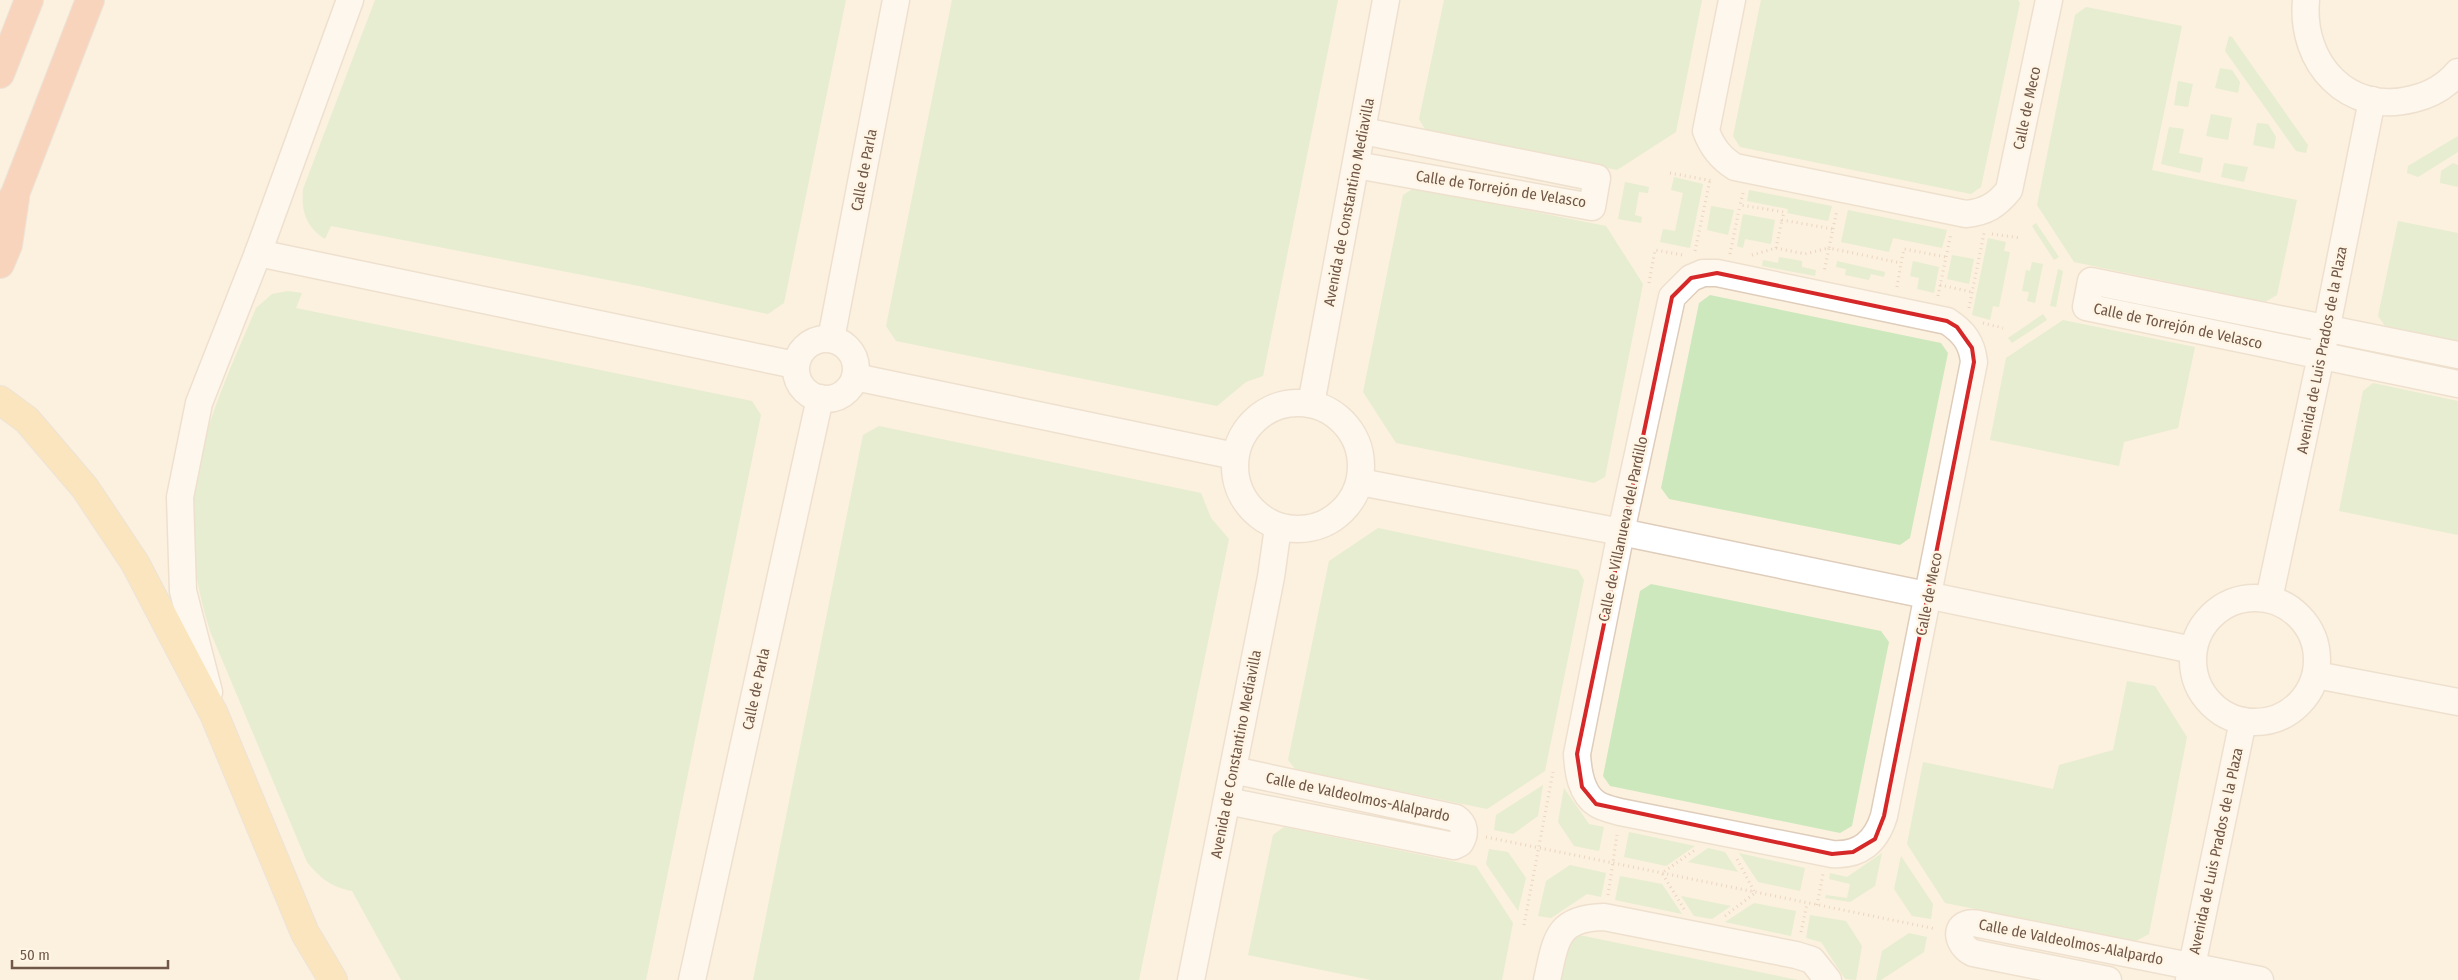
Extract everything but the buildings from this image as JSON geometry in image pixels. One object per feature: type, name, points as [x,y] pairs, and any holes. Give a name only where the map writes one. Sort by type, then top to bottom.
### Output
[{"type":"highway","points":[[0,74],[29,0]]},
{"type":"highway","points":[[0,219],[15,194],[90,0]]},
{"type":"highway","points":[[0,264],[8,245],[15,194]]},
{"type":"main road","points":[[0,400],[26,420],[85,488],[135,563],[214,714],[305,933],[333,980]]},
{"type":"street","points":[[214,714],[183,591],[180,497],[199,403],[258,253],[350,0]]},
{"type":"street","name":"Calle de Parla","points":[[832,339],[896,0]]},
{"type":"street","name":"Avenida de Constantino Mediavilla","points":[[1311,404],[1386,0]]},
{"type":"street","name":"Calle de Meco","points":[[1732,0],[1706,131],[1714,148],[1723,160],[1735,167],[1966,214],[1980,213],[1991,208],[2010,190],[2049,0]]},
{"type":"street","points":[[2306,0],[2304,18],[2308,41],[2317,62],[2332,79],[2350,92],[2372,100],[2400,102],[2428,95],[2451,80],[2458,72]]},
{"type":"street","name":"Avenida de Luis Prados de la Plaza","points":[[2269,599],[2327,327],[2372,100]]},
{"type":"street","name":"Calle de Torrejón de Velasco","points":[[1356,165],[1592,207],[1597,178],[1363,131]]},
{"type":"street","points":[[258,253],[796,365]]},
{"type":"street","points":[[1692,267],[1703,273],[1725,275],[1947,321],[1970,323]]},
{"type":"street","name":"Calle de Villanueva del Pardillo","points":[[1620,812],[1596,804],[1582,787],[1577,754],[1621,532],[1672,297],[1692,267]]},
{"type":"street","name":"Calle de Torrejón de Velasco","points":[[2458,355],[2327,327],[2091,281],[2086,307],[2458,384]]},
{"type":"street","name":"Calle de Meco","points":[[1620,812],[1832,854],[1842,855],[1875,839],[1884,816],[1974,362],[1970,323]]},
{"type":"street","points":[[832,339],[850,350],[854,359],[855,378],[844,394],[834,398],[820,398],[805,392],[799,384],[796,365],[799,354],[806,346],[815,340],[832,339]]},
{"type":"street","points":[[855,378],[1235,456]]},
{"type":"street","name":"Calle de Parla","points":[[692,980],[820,398]]},
{"type":"street","points":[[1282,404],[1311,404],[1338,416],[1352,433],[1360,453],[1360,482],[1346,508],[1322,525],[1308,529],[1278,527],[1259,516],[1244,499],[1235,479],[1235,456],[1239,442],[1256,418],[1282,404]]},
{"type":"street","points":[[1360,482],[1621,532],[2193,650]]},
{"type":"street","name":"Avenida de Constantino Mediavilla","points":[[1191,980],[1228,801],[1278,527]]},
{"type":"street","points":[[2244,599],[2269,599],[2295,611],[2312,633],[2317,647],[2316,675],[2309,693],[2297,707],[2280,718],[2262,723],[2242,722],[2221,712],[2204,696],[2196,682],[2193,650],[2202,626],[2220,608],[2244,599]]},
{"type":"street","points":[[2316,675],[2458,702]]},
{"type":"street","name":"Avenida de Luis Prados de la Plaza","points":[[2191,973],[2242,722]]},
{"type":"street","name":"Calle de Valdeolmos-Alalpardo","points":[[1228,801],[1454,846],[1460,843],[1464,832],[1463,825],[1456,818],[1233,770]]},
{"type":"street","points":[[1548,980],[1556,941],[1574,921],[1585,917],[1604,917],[1796,955],[1812,960],[1828,980]]},
{"type":"street","name":"Calle de Valdeolmos-Alalpardo","points":[[2108,980],[1973,953],[1964,949],[1960,942],[1960,934],[1963,926],[1969,922],[2191,973],[2260,980]]},
{"type":"path","points":[[1692,267],[1710,180]]},
{"type":"path","points":[[1728,262],[1744,187]]},
{"type":"path","points":[[1740,205],[1784,212],[1776,248]]},
{"type":"path","points":[[1822,280],[1838,205]]},
{"type":"path","points":[[1782,220],[1833,229]]},
{"type":"path","points":[[1936,302],[1952,228]]},
{"type":"path","points":[[1984,232],[1972,292],[1970,323],[2003,328]]},
{"type":"path","points":[[1744,258],[1776,248],[1805,254],[1829,248],[1901,263]]},
{"type":"path","points":[[1895,294],[1904,249],[1946,257]]},
{"type":"path","points":[[1940,286],[1972,292]]},
{"type":"path","points":[[1524,925],[1553,772]]},
{"type":"path","points":[[1606,904],[1620,812]]},
{"type":"path","points":[[1483,836],[1936,929]]},
{"type":"path","points":[[1662,873],[1697,848]]},
{"type":"path","points":[[1735,856],[1755,893]]},
{"type":"path","points":[[1817,906],[1825,866]]},
{"type":"path","points":[[1662,873],[1686,912]]},
{"type":"path","points":[[1722,919],[1755,893]]},
{"type":"path","points":[[1799,941],[1807,904]]},
{"type":"highlighted area","points":[[1717,273],[1947,321],[1957,327],[1972,348],[1974,362],[1884,816],[1875,839],[1853,852],[1832,854],[1596,804],[1582,787],[1577,754],[1672,297],[1691,278]]},
{"type":"green space","points":[[375,0],[846,0],[784,303],[768,314],[639,286],[331,226],[325,239],[313,229],[306,218],[303,204],[303,189]]},
{"type":"green space","points":[[952,0],[1338,0],[1263,376],[1246,382],[1217,406],[896,341],[886,326]]},
{"type":"green space","points":[[1444,0],[1702,0],[1676,132],[1617,170],[1426,131],[1419,119]]},
{"type":"green space","points":[[1761,0],[2018,0],[2020,3],[1981,187],[1971,194],[1740,147],[1733,136]]},
{"type":"green space","points":[[2086,7],[2182,26],[2152,170],[2297,200],[2277,295],[2265,302],[2074,262],[2037,205],[2075,15]]},
{"type":"green space","points":[[2229,36],[2232,37],[2308,145],[2306,153],[2296,151],[2225,51]]},
{"type":"green space","points":[[2220,68],[2232,70],[2240,82],[2238,93],[2215,88]]},
{"type":"green space","points":[[2178,81],[2193,84],[2188,107],[2174,105]]},
{"type":"green space","points":[[2211,114],[2232,118],[2228,140],[2206,136]]},
{"type":"green space","points":[[2257,123],[2268,124],[2276,137],[2274,149],[2253,145]]},
{"type":"green space","points":[[2169,127],[2184,129],[2179,153],[2203,158],[2200,173],[2161,164]]},
{"type":"green space","points":[[2458,136],[2458,152],[2418,177],[2407,173],[2408,166]]},
{"type":"green space","points":[[2224,163],[2248,167],[2244,182],[2221,177]]},
{"type":"green space","points":[[2453,163],[2458,165],[2458,187],[2440,183],[2441,171]]},
{"type":"green space","points":[[1674,177],[1703,184],[1690,248],[1660,242],[1663,229],[1675,231],[1683,193],[1671,190]]},
{"type":"green space","points":[[1625,182],[1649,187],[1648,193],[1639,192],[1635,215],[1642,217],[1641,223],[1618,219]]},
{"type":"green space","points":[[1414,188],[1606,226],[1643,284],[1605,477],[1594,483],[1396,443],[1363,392],[1403,195]]},
{"type":"green space","points":[[1749,190],[1832,206],[1828,221],[1787,213],[1788,209],[1747,201]]},
{"type":"green space","points":[[1711,206],[1734,210],[1728,235],[1707,230]]},
{"type":"green space","points":[[1848,210],[1947,230],[1942,248],[1893,238],[1889,252],[1841,242]]},
{"type":"green space","points":[[1743,214],[1775,220],[1771,244],[1745,239],[1743,248],[1737,246]]},
{"type":"green space","points":[[2398,221],[2458,233],[2458,341],[2385,326],[2378,316]]},
{"type":"green space","points":[[2036,223],[2059,257],[2054,260],[2032,226]]},
{"type":"green space","points":[[1988,238],[2006,242],[2004,251],[2010,252],[1999,307],[1993,306],[1990,320],[1972,315]]},
{"type":"green space","points":[[1952,255],[1974,259],[1969,284],[1947,279]]},
{"type":"green space","points":[[1779,257],[1802,261],[1802,267],[1816,270],[1815,276],[1762,266],[1763,260],[1778,263]]},
{"type":"green space","points":[[1837,261],[1885,272],[1884,277],[1871,274],[1869,280],[1845,275],[1846,269],[1836,267]]},
{"type":"green space","points":[[1913,261],[1939,267],[1934,293],[1917,289],[1919,278],[1910,276]]},
{"type":"green space","points":[[2032,262],[2043,264],[2035,303],[2027,301],[2029,292],[2022,291],[2026,270],[2030,271]]},
{"type":"green space","points":[[2058,269],[2063,271],[2056,307],[2050,306]]},
{"type":"green space","points":[[288,291],[302,293],[296,308],[752,401],[761,415],[646,980],[401,980],[352,891],[326,881],[307,862],[210,631],[196,574],[192,530],[194,489],[199,462],[225,383],[256,308],[272,294]]},
{"type":"green space","points":[[1710,295],[1941,343],[1948,353],[1910,538],[1900,545],[1669,499],[1661,488],[1699,303]]},
{"type":"green space","points":[[2043,314],[2047,320],[2012,343],[2008,338]]},
{"type":"green space","points":[[2063,320],[2195,347],[2178,428],[2124,442],[2119,466],[1990,440],[2006,358]]},
{"type":"green space","points":[[2373,383],[2458,401],[2458,535],[2339,511],[2363,391]]},
{"type":"green space","points":[[879,426],[1201,493],[1211,518],[1229,539],[1139,980],[753,980],[863,435]]},
{"type":"green space","points":[[1378,528],[1578,570],[1584,580],[1545,771],[1487,809],[1296,770],[1288,760],[1329,561]]},
{"type":"green space","points":[[1651,584],[1881,631],[1889,642],[1852,826],[1840,833],[1610,786],[1603,776],[1640,591]]},
{"type":"green space","points":[[2127,681],[2155,686],[2187,737],[2149,934],[2136,941],[1945,903],[1907,844],[1923,762],[2053,789],[2059,765],[2113,750]]},
{"type":"green space","points":[[1543,785],[1538,816],[1513,834],[1494,830],[1496,815]]},
{"type":"green space","points":[[1564,788],[1589,824],[1604,827],[1599,851],[1574,846],[1558,822]]},
{"type":"green space","points":[[1284,827],[1476,866],[1513,923],[1502,980],[1371,980],[1248,955],[1273,835]]},
{"type":"green space","points":[[1629,832],[1695,846],[1666,866],[1624,857]]},
{"type":"green space","points":[[1708,848],[1725,852],[1738,872],[1688,862]]},
{"type":"green space","points":[[1489,849],[1508,852],[1526,878],[1518,911],[1486,864]]},
{"type":"green space","points":[[1739,853],[1805,868],[1800,891],[1758,882]]},
{"type":"green space","points":[[1882,853],[1875,886],[1850,902],[1825,898],[1826,895],[1847,898],[1850,884],[1829,879],[1830,873],[1847,877]]},
{"type":"green space","points":[[1901,856],[1933,904],[1931,919],[1912,916],[1894,889]]},
{"type":"green space","points":[[1570,865],[1606,873],[1601,897],[1587,894],[1551,918],[1538,916],[1546,881]]},
{"type":"green space","points":[[1620,876],[1662,884],[1682,914],[1615,900]]},
{"type":"green space","points":[[1681,896],[1731,906],[1712,919],[1694,916]]},
{"type":"green space","points":[[1754,903],[1796,911],[1791,936],[1725,922]]},
{"type":"green space","points":[[1810,915],[1846,921],[1862,946],[1856,980],[1845,979],[1821,942],[1806,938]]},
{"type":"green space","points":[[1909,933],[1927,937],[1924,952],[1881,980],[1876,980],[1882,951]]},
{"type":"green space","points":[[1579,935],[1798,980],[1561,980],[1569,942]]}]
